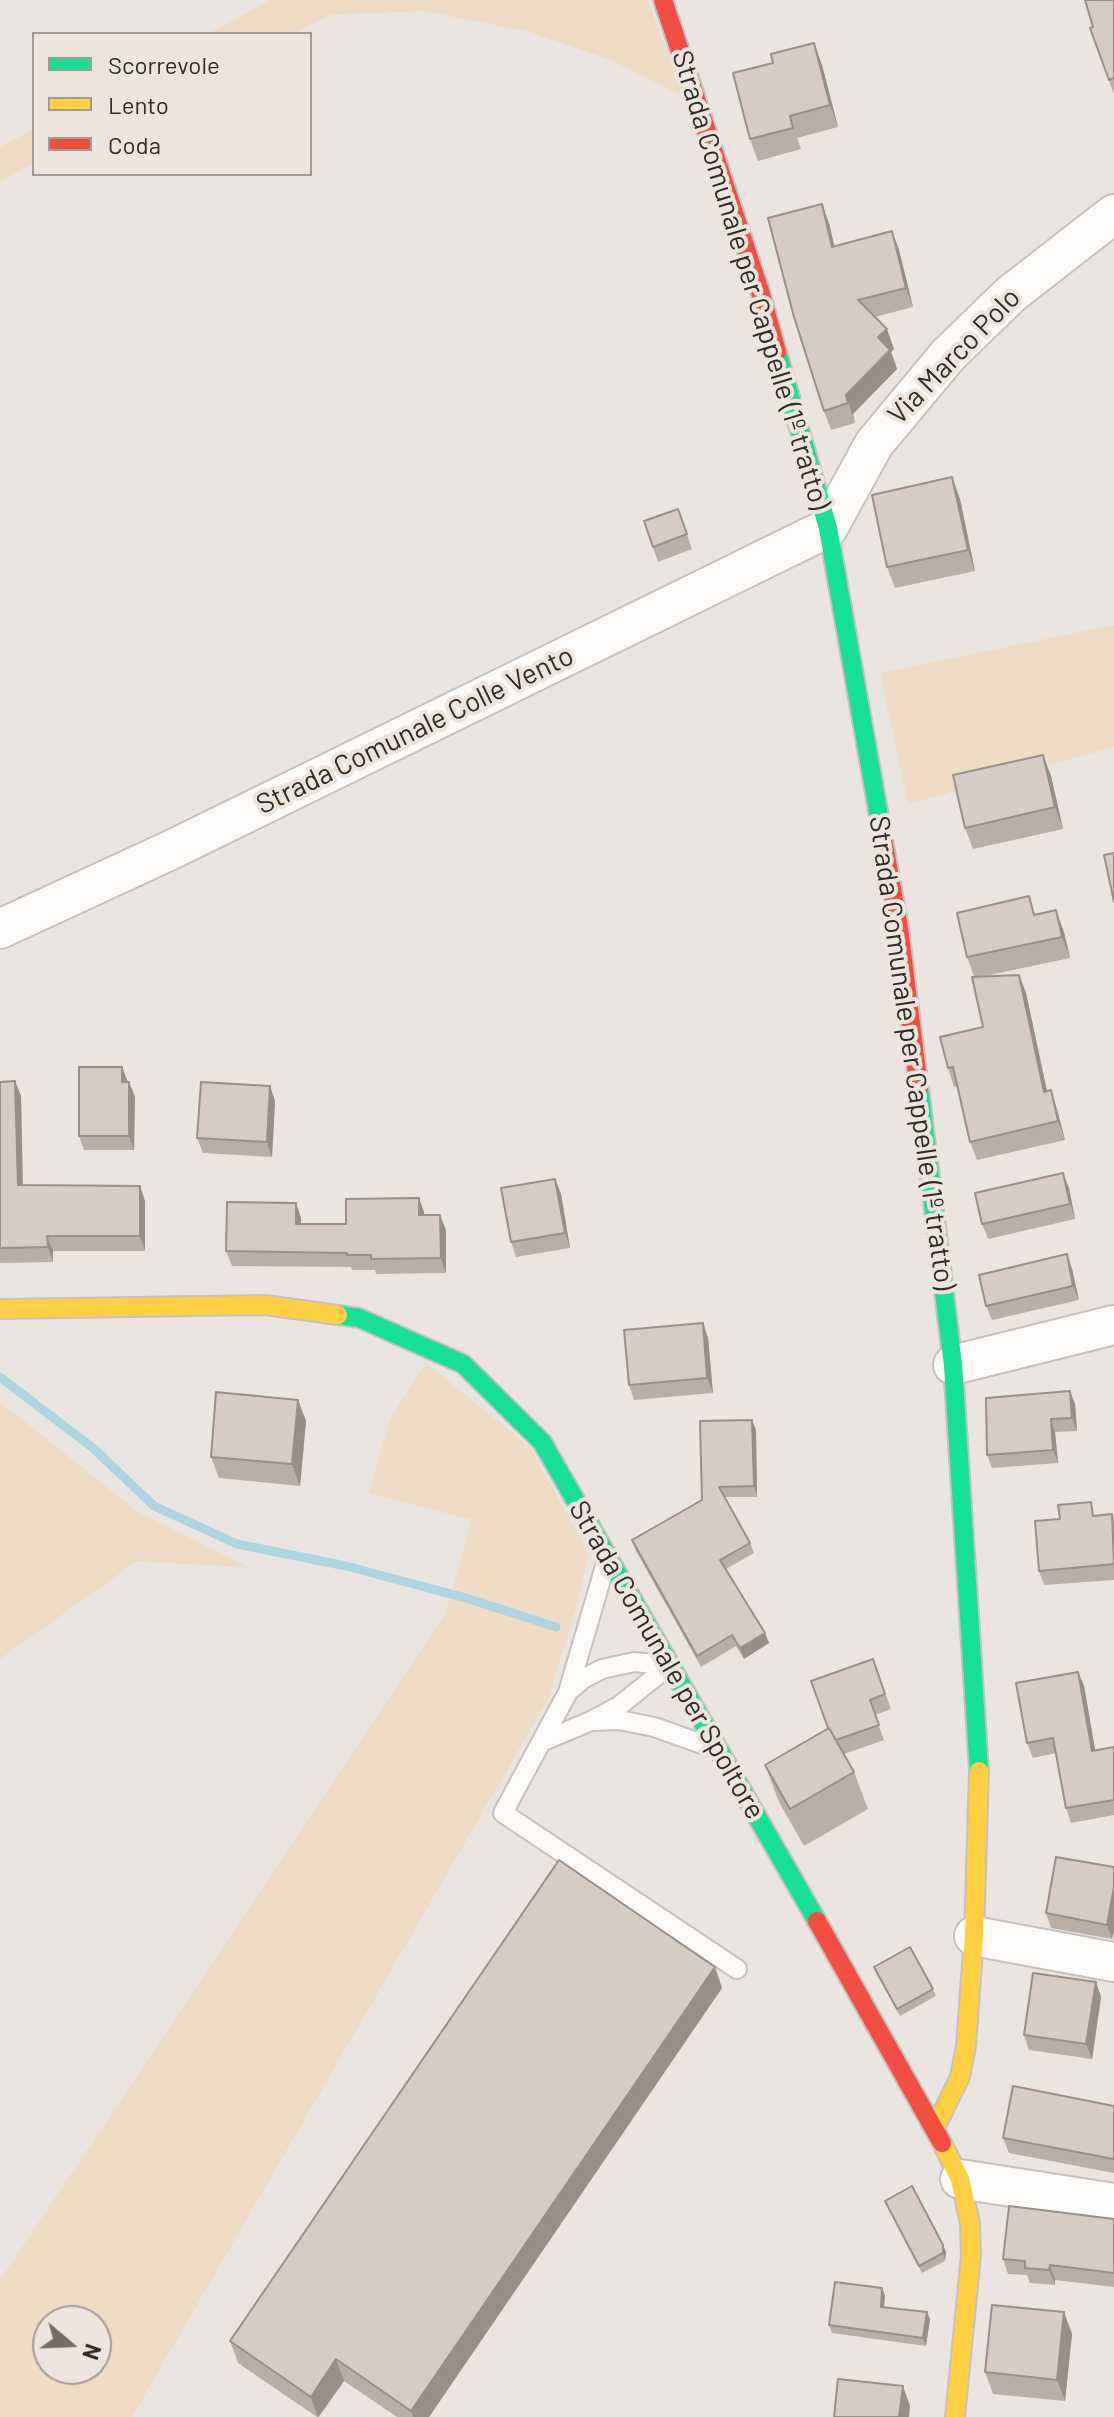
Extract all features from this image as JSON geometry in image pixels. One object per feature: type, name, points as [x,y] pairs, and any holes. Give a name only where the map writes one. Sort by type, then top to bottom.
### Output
[{"type":"street","name":"Strada Comunale per Cappelle (1º tratto)","points":[[663,0],[760,291],[828,528],[894,890],[953,1365],[979,1735],[974,1936],[964,2061],[960,2077],[935,2128]]},
{"type":"street","name":"Via Marco Polo","points":[[828,528],[874,444],[948,355],[1011,294],[1114,214]]},
{"type":"street","name":"Strada Comunale Colle Vento","points":[[0,929],[173,849],[828,528]]},
{"type":"street","name":"Strada Comunale per Spoltore","points":[[0,1309],[265,1305],[359,1318],[463,1364],[542,1442],[935,2128],[960,2179],[970,2223],[971,2247],[955,2417]]},
{"type":"street","points":[[953,1365],[1114,1325]]},
{"type":"street","points":[[974,1936],[1114,1962]]},
{"type":"street","points":[[960,2179],[1114,2203]]},
{"type":"lane","points":[[607,1557],[568,1692],[503,1813],[737,1969]]},
{"type":"lane","points":[[568,1692],[602,1669],[634,1662],[670,1665]]},
{"type":"lane","points":[[541,1742],[619,1706],[670,1665]]},
{"type":"lane","points":[[591,1721],[619,1720],[654,1727],[719,1751]]},
{"type":"shaded area","points":[[270,0],[648,0],[684,97],[608,59],[530,32],[423,11],[331,15],[295,32],[212,32]]},
{"type":"shaded area","points":[[32,130],[32,164],[0,181],[0,147]]},
{"type":"shaded area","points":[[1114,625],[1114,747],[908,804],[880,673]]},
{"type":"shaded area","points":[[426,1363],[530,1447],[589,1554],[576,1609],[547,1701],[132,2417],[0,2417],[0,2280],[445,1615],[472,1520],[369,1493],[390,1419]]},
{"type":"shaded area","points":[[0,1402],[138,1512],[250,1568],[137,1561],[0,1659]]},
{"type":"building","points":[[1085,0],[1114,0],[1114,78],[1109,80],[1090,28],[1093,27]]},
{"type":"building","points":[[814,43],[830,105],[790,116],[793,128],[750,139],[733,73],[773,63],[771,54]]},
{"type":"building","points":[[822,204],[832,247],[892,231],[906,288],[858,300],[887,329],[878,337],[890,350],[846,395],[848,403],[824,411],[794,317],[768,218]]},
{"type":"building","points":[[952,477],[968,550],[887,567],[872,495]]},
{"type":"building","points":[[678,509],[687,534],[653,547],[644,521]]},
{"type":"building","points":[[1043,755],[1055,807],[965,828],[953,775]]},
{"type":"building","points":[[1114,853],[1114,902],[1104,855]]},
{"type":"building","points":[[1029,896],[1034,915],[1056,910],[1062,937],[967,957],[957,913]]},
{"type":"building","points":[[1019,975],[1044,1092],[1051,1090],[1058,1121],[970,1142],[953,1067],[948,1068],[940,1037],[983,1027],[972,977]]},
{"type":"building","points":[[79,1067],[122,1067],[122,1082],[129,1082],[129,1136],[79,1136]]},
{"type":"building","points":[[15,1081],[18,1185],[140,1186],[140,1236],[47,1236],[48,1247],[0,1248],[0,1082]]},
{"type":"building","points":[[201,1082],[270,1086],[267,1142],[197,1138]]},
{"type":"building","points":[[1063,1173],[1070,1204],[982,1224],[975,1193]]},
{"type":"building","points":[[555,1179],[565,1233],[511,1242],[501,1188]]},
{"type":"building","points":[[419,1198],[419,1215],[440,1215],[441,1258],[371,1259],[371,1255],[347,1253],[226,1251],[227,1202],[296,1203],[296,1224],[346,1224],[346,1199]]},
{"type":"building","points":[[1067,1254],[1073,1286],[986,1306],[979,1275]]},
{"type":"building","points":[[703,1323],[707,1378],[629,1385],[624,1330]]},
{"type":"building","points":[[1070,1391],[1072,1418],[1051,1419],[1053,1450],[987,1455],[986,1398]]},
{"type":"building","points":[[216,1392],[298,1400],[292,1464],[211,1457]]},
{"type":"building","points":[[752,1420],[754,1486],[719,1487],[750,1543],[720,1560],[765,1633],[740,1648],[732,1635],[697,1656],[632,1540],[702,1500],[700,1421]]},
{"type":"building","points":[[1091,1502],[1093,1516],[1112,1514],[1114,1564],[1039,1571],[1035,1521],[1060,1519],[1058,1505]]},
{"type":"building","points":[[873,1659],[885,1694],[870,1700],[879,1725],[836,1740],[828,1728],[811,1681]]},
{"type":"building","points":[[1078,1672],[1092,1751],[1114,1747],[1114,1800],[1066,1808],[1053,1738],[1027,1743],[1016,1683]]},
{"type":"building","points":[[829,1728],[854,1772],[790,1809],[765,1765]]},
{"type":"building","points":[[1056,1857],[1114,1867],[1107,1925],[1046,1913]]},
{"type":"building","points":[[559,1860],[715,1967],[411,2411],[336,2359],[311,2397],[230,2341]]},
{"type":"building","points":[[910,1947],[933,1989],[897,2009],[874,1967]]},
{"type":"building","points":[[1033,1973],[1096,1982],[1086,2044],[1024,2035]]},
{"type":"building","points":[[1013,2086],[1114,2106],[1114,2159],[1003,2138]]},
{"type":"building","points":[[912,2186],[943,2245],[943,2253],[919,2266],[885,2201]]},
{"type":"building","points":[[1009,2206],[1114,2219],[1114,2273],[1050,2265],[1049,2270],[1025,2268],[1025,2261],[1003,2259]]},
{"type":"building","points":[[835,2282],[882,2288],[881,2307],[927,2312],[923,2338],[829,2325]]},
{"type":"building","points":[[992,2305],[1064,2312],[1057,2380],[985,2372]]},
{"type":"building","points":[[838,2379],[903,2386],[899,2417],[834,2417]]},
{"type":"waterway","points":[[0,1377],[93,1448],[154,1506],[237,1544],[346,1566],[466,1598],[556,1627]]},
{"type":"traffic: fast","points":[[777,352],[828,528],[883,839]]},
{"type":"traffic: fast","points":[[919,1088],[953,1365],[979,1771]]},
{"type":"traffic: fast","points":[[338,1315],[359,1318],[463,1364],[542,1442],[817,1921]]},
{"type":"traffic: slow","points":[[0,1309],[265,1305],[338,1315]]},
{"type":"traffic: slow","points":[[935,2128],[960,2077],[966,2046],[974,1936],[979,1771]]},
{"type":"traffic: slow","points":[[942,2143],[960,2179],[970,2223],[971,2255],[955,2417]]},
{"type":"traffic: jam","points":[[663,0],[760,291],[777,352]]},
{"type":"traffic: jam","points":[[883,839],[899,928],[919,1088]]},
{"type":"traffic: jam","points":[[817,1921],[942,2143]]}]
